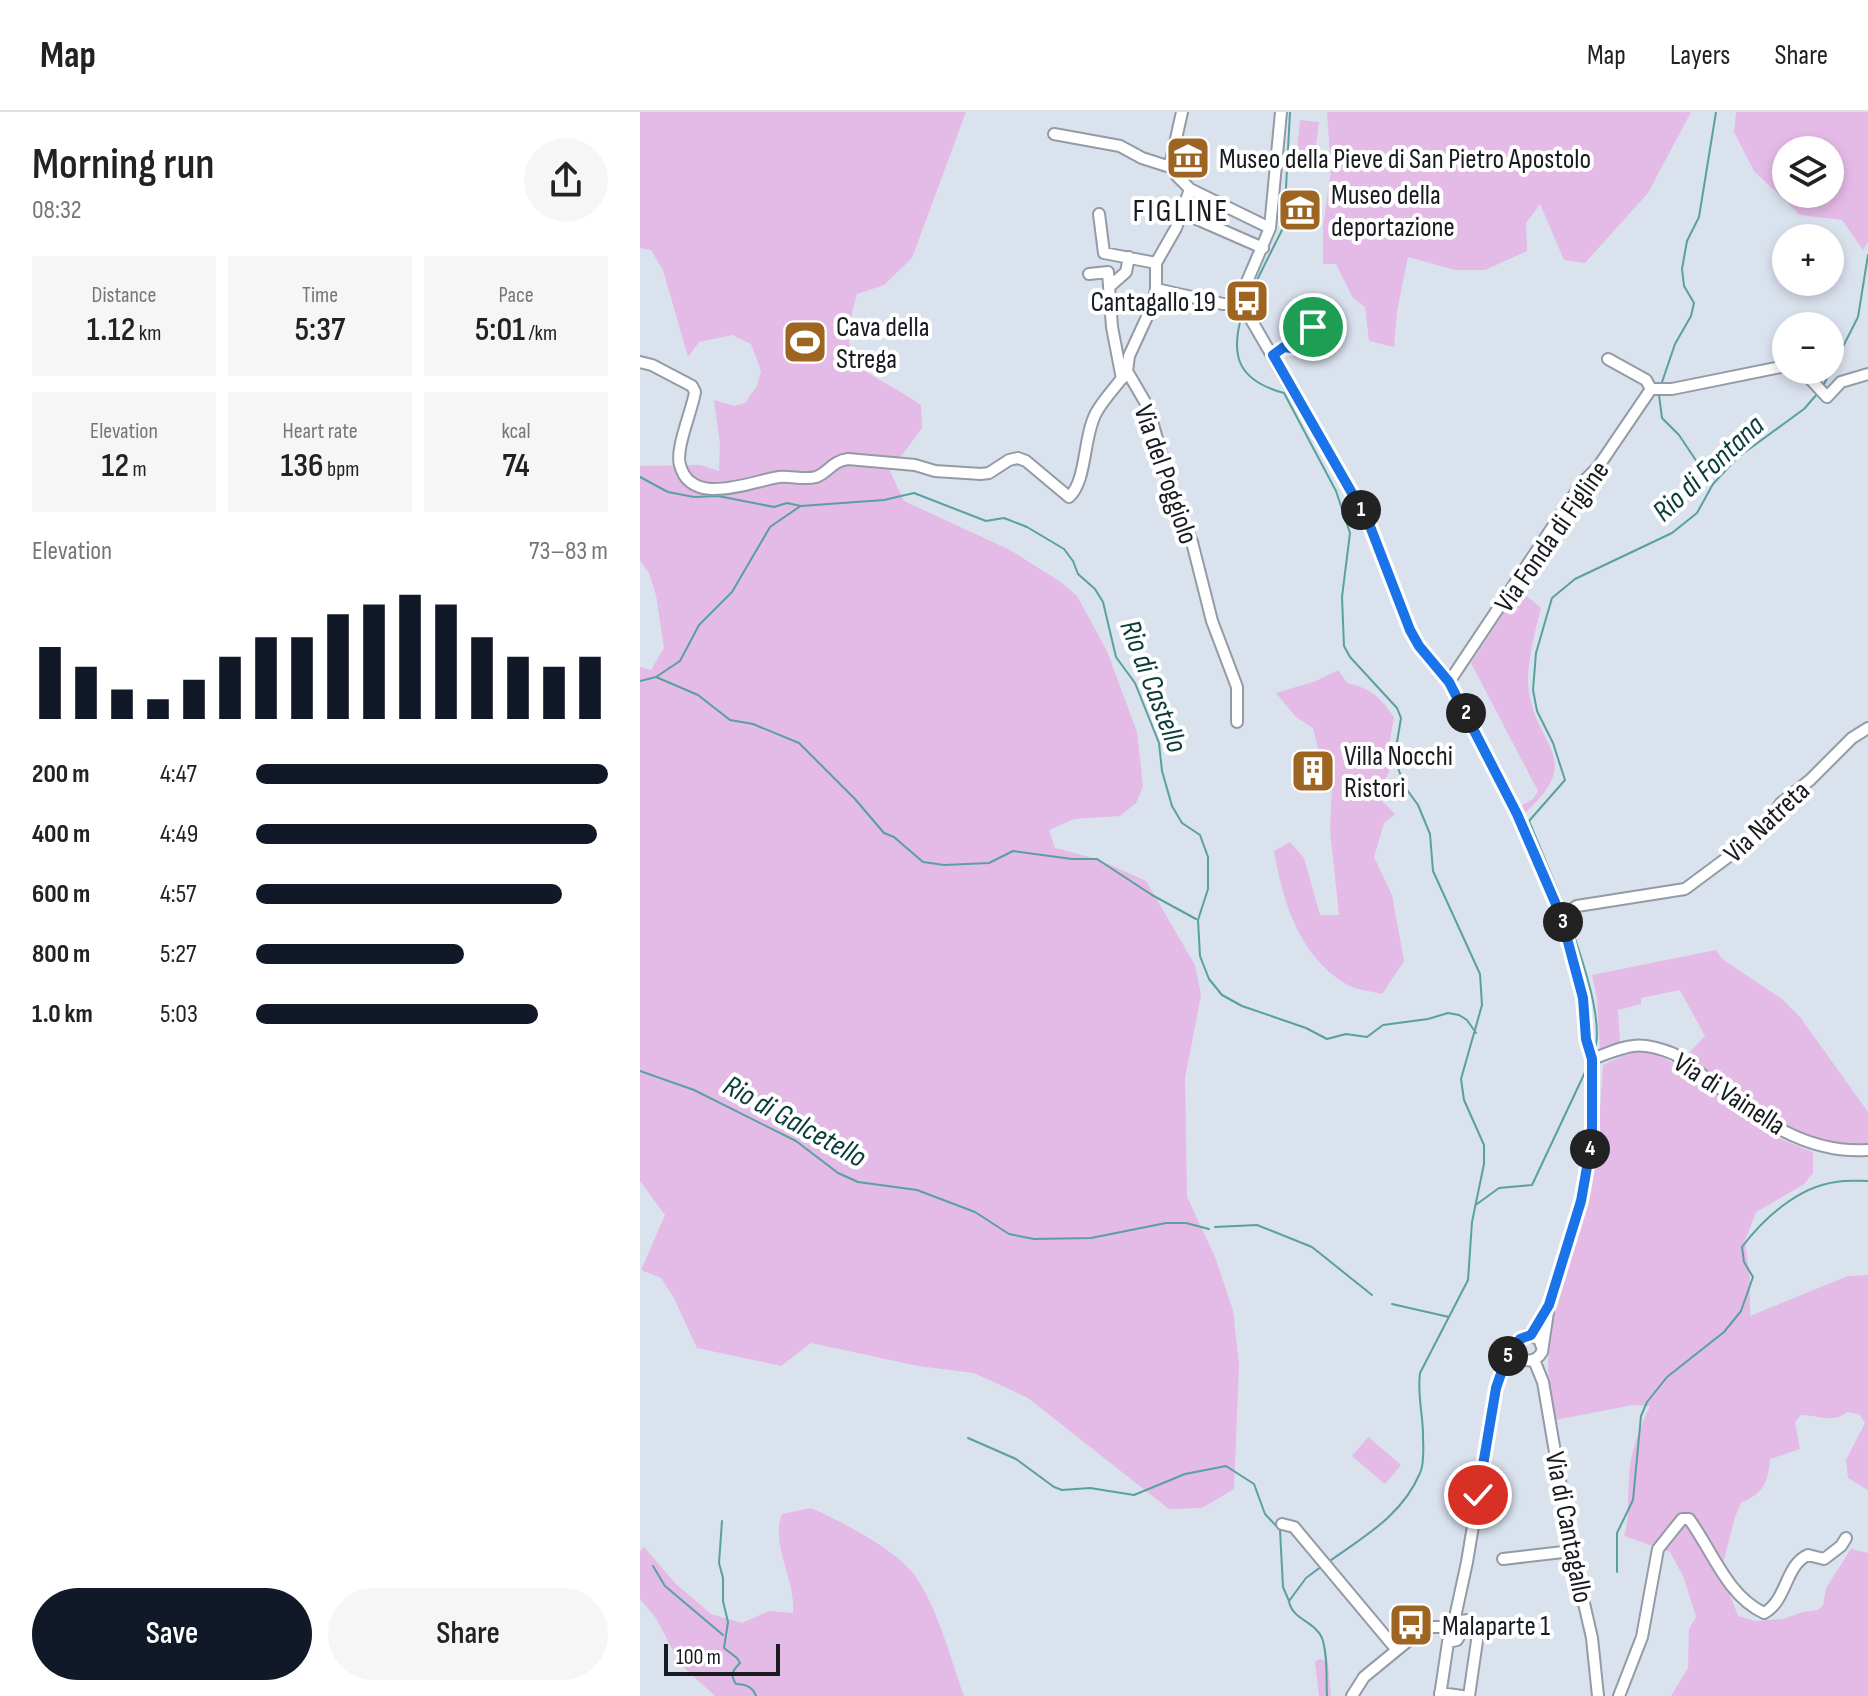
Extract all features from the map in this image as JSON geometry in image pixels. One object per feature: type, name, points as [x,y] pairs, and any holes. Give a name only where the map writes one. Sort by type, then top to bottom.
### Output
[{"type":"street","points":[[1054,134],[1120,146],[1142,158],[1167,166],[1171,161],[1182,112]]},
{"type":"street","points":[[1281,112],[1270,228],[1246,284],[1244,308],[1368,521],[1410,630],[1419,646],[1449,682],[1517,814],[1565,914],[1583,998],[1590,1055],[1592,1139],[1581,1201],[1549,1305],[1540,1355],[1506,1363]]},
{"type":"street","points":[[1173,143],[1177,144],[1177,176],[1190,189],[1270,228]]},
{"type":"street","points":[[1099,214],[1104,253],[1156,263],[1183,213],[1190,189]]},
{"type":"street","points":[[1183,213],[1263,248]]},
{"type":"street","points":[[1089,274],[1108,272],[1123,257]]},
{"type":"street","points":[[1109,287],[1126,272],[1123,257]]},
{"type":"street","name":"Via del Poggiolo","points":[[1156,263],[1156,289],[1152,306],[1129,356],[1124,375],[1148,407],[1172,492],[1192,542],[1212,621],[1237,687],[1237,722]]},
{"type":"street","points":[[640,362],[692,386],[695,392],[679,454],[680,465],[691,481],[711,489],[733,489],[783,477],[816,477],[840,460],[848,459],[981,474],[1018,458],[1026,461],[1069,497],[1080,480],[1085,445],[1096,412],[1124,375],[1112,327],[1108,272]]},
{"type":"street","points":[[1156,289],[1244,308]]},
{"type":"street","points":[[1273,355],[1284,347],[1292,348],[1313,327]]},
{"type":"street","points":[[1608,359],[1646,380],[1651,389],[1672,389],[1772,369]]},
{"type":"street","points":[[1844,381],[1868,374]]},
{"type":"street","points":[[1815,384],[1827,397],[1839,384]]},
{"type":"street","name":"Via Fonda di Figline","points":[[1449,682],[1582,483],[1598,467],[1651,389]]},
{"type":"street","name":"Via Natreta","points":[[1565,914],[1581,905],[1685,889],[1763,831],[1781,803],[1810,780],[1852,738],[1868,728]]},
{"type":"street","name":"Via di Vainella","points":[[1590,1055],[1643,1044],[1656,1047],[1674,1054],[1766,1122],[1785,1132],[1825,1148],[1868,1150]]},
{"type":"street","points":[[1454,1622],[1496,1388],[1520,1339],[1531,1335],[1549,1305]]},
{"type":"street","points":[[1531,1335],[1539,1339],[1542,1347]]},
{"type":"street","name":"Via di Cantagallo","points":[[1516,1346],[1517,1354],[1528,1360],[1543,1382],[1572,1551],[1592,1638],[1598,1696]]},
{"type":"street","points":[[1619,1696],[1642,1637],[1658,1549],[1682,1519],[1689,1519],[1716,1564],[1740,1595],[1764,1613],[1775,1608],[1798,1561],[1808,1555],[1824,1559],[1846,1538]]},
{"type":"street","points":[[1282,1524],[1294,1527],[1396,1649]]},
{"type":"street","points":[[1503,1559],[1572,1551]]},
{"type":"street","points":[[1352,1696],[1364,1677],[1425,1627],[1442,1627],[1447,1622],[1469,1620],[1479,1627],[1469,1696]]},
{"type":"street","points":[[1442,1627],[1442,1637],[1448,1642],[1456,1641],[1461,1633],[1460,1626],[1454,1622]]},
{"type":"street","points":[[1448,1642],[1440,1694],[1462,1696]]},
{"type":"shaded area","points":[[640,112],[966,112],[912,258],[884,285],[857,294],[849,340],[852,354],[859,365],[921,405],[922,428],[890,471],[904,501],[1010,550],[1077,596],[1107,651],[1137,732],[1143,787],[1136,803],[1120,816],[1074,819],[1049,830],[1055,848],[1097,859],[1146,881],[1195,965],[1201,995],[1185,1078],[1187,1197],[1215,1257],[1233,1310],[1239,1365],[1234,1489],[1202,1508],[1169,1509],[1028,1398],[974,1373],[918,1366],[811,1343],[781,1366],[697,1348],[674,1298],[661,1278],[641,1270],[665,1215],[640,1181],[640,667],[651,670],[664,648],[656,595],[649,573],[640,561],[640,466],[700,465],[719,471],[720,445],[714,400],[734,406],[745,403],[757,386],[761,371],[751,344],[732,335],[699,342],[688,357],[663,270],[651,250],[640,248]]},
{"type":"shaded area","points":[[1327,112],[1691,112],[1648,193],[1585,263],[1564,260],[1540,204],[1526,223],[1527,251],[1485,270],[1455,270],[1408,257],[1397,311],[1394,347],[1369,341],[1365,307],[1353,298],[1336,264],[1323,264],[1323,227],[1331,171]]},
{"type":"shaded area","points":[[1736,112],[1868,112],[1868,241],[1863,250],[1842,220],[1800,215],[1793,208],[1844,208],[1844,136],[1772,136],[1772,188],[1754,171],[1734,132]]},
{"type":"shaded area","points":[[1300,120],[1319,122],[1314,160],[1296,158]]},
{"type":"shaded area","points":[[1519,590],[1541,608],[1531,650],[1528,684],[1534,712],[1553,754],[1555,766],[1543,795],[1525,813],[1521,806],[1533,799],[1538,791],[1471,663]]},
{"type":"shaded area","points":[[1338,670],[1347,683],[1374,694],[1394,717],[1387,758],[1389,772],[1376,795],[1395,814],[1384,823],[1374,857],[1392,895],[1404,961],[1382,994],[1346,984],[1316,959],[1288,908],[1274,851],[1290,842],[1304,858],[1320,915],[1339,915],[1330,830],[1333,764],[1318,748],[1313,728],[1296,717],[1276,693],[1316,681]]},
{"type":"shaded area","points":[[1716,950],[1722,959],[1782,999],[1800,1017],[1868,1112],[1868,1144],[1847,1147],[1797,1132],[1746,1102],[1686,1056],[1705,1036],[1680,990],[1641,998],[1641,1004],[1618,1010],[1620,1042],[1600,1049],[1597,998],[1592,975]]},
{"type":"shaded area","points":[[1638,1049],[1674,1063],[1767,1132],[1813,1152],[1813,1173],[1803,1185],[1756,1212],[1745,1241],[1750,1278],[1750,1316],[1848,1276],[1868,1275],[1868,1490],[1848,1478],[1846,1460],[1865,1423],[1859,1414],[1847,1412],[1836,1418],[1801,1415],[1795,1422],[1800,1449],[1770,1459],[1763,1486],[1741,1503],[1721,1571],[1738,1616],[1755,1621],[1783,1619],[1818,1610],[1823,1605],[1826,1588],[1851,1549],[1868,1553],[1868,1696],[1671,1696],[1688,1668],[1689,1629],[1696,1617],[1684,1578],[1670,1552],[1624,1536],[1631,1460],[1650,1406],[1633,1405],[1555,1420],[1548,1370],[1549,1330],[1586,1205],[1597,1153],[1603,1065]]},
{"type":"shaded area","points":[[1368,1437],[1401,1465],[1385,1484],[1352,1456]]},
{"type":"shaded area","points":[[811,1508],[869,1538],[910,1569],[932,1608],[964,1696],[715,1696],[680,1664],[656,1618],[640,1599],[640,1551],[644,1547],[676,1584],[711,1614],[742,1623],[769,1611],[793,1613],[779,1526],[782,1514]]},
{"type":"shaded area","points":[[1320,1659],[1328,1663],[1331,1696],[1319,1696],[1315,1662]]},
{"type":"waterway","points":[[1248,298],[1284,226],[1290,112]]},
{"type":"waterway","points":[[1661,385],[1694,303],[1684,286],[1682,269],[1687,241],[1699,217],[1716,112]]},
{"type":"waterway","name":"Rio di Fontana","points":[[1822,388],[1858,317],[1868,255]]},
{"type":"waterway","points":[[1242,315],[1237,344],[1242,366],[1257,382],[1284,393],[1336,491],[1350,533],[1342,597],[1344,646],[1350,657],[1397,708],[1401,718],[1396,748],[1398,768],[1430,834],[1433,871],[1480,974],[1482,1005],[1461,1079],[1464,1100],[1484,1145],[1484,1164],[1472,1222],[1468,1280],[1420,1373],[1422,1469],[1403,1502],[1392,1514],[1327,1563]]},
{"type":"waterway","name":"Rio di Fontana","points":[[1565,908],[1529,821],[1565,780],[1553,743],[1537,711],[1533,690],[1536,653],[1552,598],[1575,579],[1672,533],[1697,513],[1713,484],[1737,458],[1804,409],[1818,393]]},
{"type":"waterway","points":[[1659,395],[1662,418],[1679,435],[1711,483]]},
{"type":"waterway","name":"Rio di Castello","points":[[640,477],[668,492],[694,497],[718,496],[774,507],[787,503],[801,506],[884,500],[914,493],[986,521],[1004,518],[1027,527],[1064,549],[1078,574],[1095,589],[1103,602],[1116,657],[1135,683],[1159,743],[1162,771],[1172,806],[1182,823],[1200,835],[1208,857],[1208,889],[1198,920],[1200,956],[1209,979],[1222,995],[1242,1006],[1306,1028],[1327,1039],[1346,1034],[1367,1037],[1383,1025],[1448,1013],[1467,1020],[1476,1033]]},
{"type":"waterway","points":[[640,681],[656,677],[680,661],[699,625],[732,592],[770,527],[799,507]]},
{"type":"waterway","points":[[656,677],[698,695],[730,720],[753,724],[799,743],[884,833],[894,837],[923,862],[944,865],[989,863],[1013,851],[1097,859],[1196,919]]},
{"type":"waterway","name":"Rio di Fontana","points":[[1568,918],[1594,1005],[1597,1039],[1594,1051]]},
{"type":"waterway","name":"Rio di Fontana","points":[[1477,1204],[1499,1188],[1532,1185],[1587,1068]]},
{"type":"waterway","name":"Rio di Galcetello","points":[[640,1071],[694,1090],[796,1141],[838,1173],[858,1182],[917,1190],[975,1212],[1009,1234],[1034,1239],[1091,1238],[1166,1223],[1186,1223],[1209,1229]]},
{"type":"waterway","points":[[1617,1572],[1617,1533],[1633,1500],[1641,1416],[1647,1402],[1667,1377],[1724,1332],[1741,1311],[1753,1277],[1744,1262],[1742,1247],[1771,1215],[1808,1190],[1840,1181],[1868,1181]]},
{"type":"waterway","name":"Rio di Galcetello","points":[[1215,1227],[1257,1225],[1312,1247],[1372,1295]]},
{"type":"waterway","name":"Rio di Galcetello","points":[[1392,1304],[1449,1317]]},
{"type":"waterway","points":[[968,1438],[1016,1459],[1062,1490],[1090,1488],[1134,1495],[1185,1474],[1226,1466],[1254,1484],[1265,1514],[1280,1530],[1283,1587],[1289,1601]]},
{"type":"waterway","points":[[722,1521],[719,1563],[728,1622],[724,1648],[740,1663],[733,1673],[736,1684],[748,1687],[756,1696]]},
{"type":"waterway","points":[[653,1566],[665,1586],[723,1635]]},
{"type":"waterway","points":[[1322,1566],[1306,1578],[1289,1601],[1294,1612],[1322,1638],[1327,1696]]},
{"type":"place","name":"Museo della Pieve di San Pietro Apostolo","points":[[1188,158]]},
{"type":"place","name":"Museo della deportazione","points":[[1300,210]]},
{"type":"place","name":"Cantagallo 19","points":[[1247,301]]},
{"type":"place","name":"Cava della Strega","points":[[805,342]]},
{"type":"place","name":"Villa Nocchi Ristori","points":[[1313,771]]},
{"type":"place","name":"Malaparte 1","points":[[1411,1625]]},
{"type":"district","name":"FIGLINE","points":[[1181,210]]},
{"type":"route","points":[[1313,327],[1299,344],[1292,348],[1284,347],[1273,355],[1368,521],[1410,630],[1461,702],[1545,873],[1561,916],[1583,998],[1586,1039],[1592,1059],[1593,1127],[1581,1201],[1549,1305],[1531,1335],[1520,1339],[1500,1374],[1478,1495]]}]
